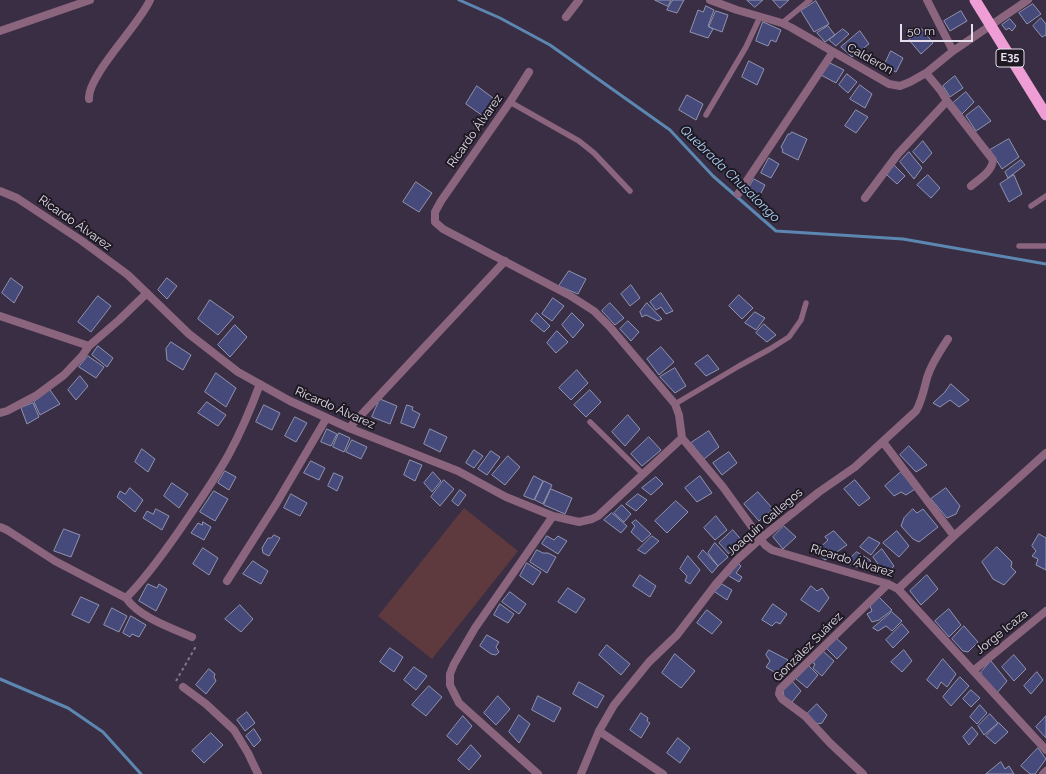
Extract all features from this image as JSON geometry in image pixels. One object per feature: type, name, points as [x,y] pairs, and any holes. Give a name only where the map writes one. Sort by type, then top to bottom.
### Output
[{"type":"highway","name":"E35","points":[[975,0],[1046,115]]},
{"type":"street","points":[[0,31],[90,0]]},
{"type":"street","points":[[89,99],[88,94],[95,80],[150,0]]},
{"type":"street","points":[[566,17],[579,0]]},
{"type":"street","name":"Calderon","points":[[710,0],[782,23],[889,84],[900,86],[926,73],[953,50],[1028,0]]},
{"type":"street","points":[[927,0],[953,50]]},
{"type":"street","points":[[738,194],[833,52]]},
{"type":"street","name":"Ricardo Álvarez","points":[[529,72],[510,102],[441,201],[435,212],[435,222],[443,229],[569,295],[594,311],[610,326],[675,404],[679,415],[682,438],[723,487],[760,539],[772,550],[888,584],[898,589],[1046,750]]},
{"type":"street","points":[[926,73],[993,160],[990,170],[971,186]]},
{"type":"street","points":[[865,198],[898,154],[947,101]]},
{"type":"street","name":"Ricardo Álvarez","points":[[0,191],[17,198],[82,241],[128,274],[189,334],[238,372],[326,419],[458,471],[506,497],[553,516],[579,522],[598,516],[682,438]]},
{"type":"street","points":[[349,428],[505,261]]},
{"type":"street","points":[[0,413],[7,411],[37,395],[64,375],[82,356],[88,346],[119,320],[147,293]]},
{"type":"street","points":[[0,316],[88,346]]},
{"type":"street","name":"Joaquin Gallegos","points":[[581,774],[599,731],[614,705],[649,662],[677,635],[716,584],[734,564],[760,539],[819,492],[855,467],[916,411],[920,405],[927,377],[937,355],[948,339]]},
{"type":"street","points":[[126,598],[160,558],[213,482],[230,453],[260,384]]},
{"type":"street","points":[[227,581],[276,504],[326,419]]},
{"type":"street","points":[[883,442],[954,536]]},
{"type":"street","points":[[898,589],[1046,453]]},
{"type":"street","points":[[538,774],[459,703],[450,684],[450,674],[454,664],[475,628],[553,516]]},
{"type":"street","points":[[0,527],[55,561],[126,598],[135,608],[152,619],[192,637]]},
{"type":"street","name":"González Suárez","points":[[863,774],[830,743],[805,716],[782,699],[779,694],[780,689],[888,584]]},
{"type":"street","name":"Jorge Icaza","points":[[973,671],[1046,611]]},
{"type":"street","points":[[183,687],[206,704],[234,730],[248,753],[258,774]]},
{"type":"street","points":[[599,731],[664,774]]},
{"type":"street","points":[[1043,774],[1046,771]]},
{"type":"lane","points":[[782,23],[810,0]]},
{"type":"lane","points":[[706,116],[746,47],[760,17]]},
{"type":"lane","points":[[510,102],[579,141],[594,153],[630,192]]},
{"type":"lane","points":[[1031,206],[1046,196]]},
{"type":"lane","points":[[1019,246],[1046,246]]},
{"type":"lane","points":[[675,404],[789,337],[801,320],[806,303]]},
{"type":"lane","points":[[590,422],[643,474]]},
{"type":"path","points":[[183,687],[176,681],[195,648],[192,637]]},
{"type":"shaded area","points":[[464,508],[518,551],[432,659],[378,616]]},
{"type":"building","points":[[655,0],[671,0],[668,6]]},
{"type":"building","points":[[673,0],[684,0],[677,13],[667,10]]},
{"type":"building","points":[[747,0],[763,0],[755,7]]},
{"type":"building","points":[[773,0],[789,0],[780,8]]},
{"type":"building","points":[[816,1],[829,24],[814,32],[801,11]]},
{"type":"building","points":[[1033,4],[1041,14],[1027,24],[1019,13]]},
{"type":"building","points":[[706,6],[714,10],[708,26],[713,29],[708,38],[690,32],[698,10],[703,12]]},
{"type":"building","points":[[716,11],[728,15],[722,32],[709,27]]},
{"type":"building","points":[[961,11],[967,21],[950,31],[944,21]]},
{"type":"building","points":[[1041,18],[1046,24],[1046,35],[1042,37],[1033,26]]},
{"type":"building","points":[[1010,19],[1016,26],[1012,31],[1009,28],[1006,30],[1002,25]]},
{"type":"building","points":[[763,22],[781,30],[776,42],[771,40],[768,46],[756,41]]},
{"type":"building","points":[[828,26],[835,35],[825,42],[817,33]]},
{"type":"building","points":[[843,29],[849,34],[836,46],[829,40]]},
{"type":"building","points":[[922,29],[933,43],[921,54],[909,40]]},
{"type":"building","points":[[860,31],[869,44],[852,57],[841,47]]},
{"type":"building","points":[[891,51],[903,58],[896,72],[884,66]]},
{"type":"building","points":[[749,61],[764,69],[757,85],[742,77]]},
{"type":"building","points":[[828,62],[844,70],[836,83],[821,75]]},
{"type":"building","points":[[847,74],[857,82],[848,93],[839,85]]},
{"type":"building","points":[[955,76],[963,88],[950,97],[943,86]]},
{"type":"building","points":[[860,85],[872,94],[865,108],[850,99]]},
{"type":"building","points":[[477,86],[493,98],[483,116],[466,104]]},
{"type":"building","points":[[966,92],[974,102],[962,114],[953,103]]},
{"type":"building","points":[[687,95],[703,104],[696,120],[679,110]]},
{"type":"building","points":[[979,106],[991,121],[976,131],[966,116]]},
{"type":"building","points":[[856,110],[868,117],[856,133],[845,126]]},
{"type":"building","points":[[792,132],[807,139],[798,160],[782,152],[783,150],[781,147],[788,134]]},
{"type":"building","points":[[1009,139],[1019,157],[1002,169],[990,150]]},
{"type":"building","points":[[923,141],[932,153],[923,163],[913,152]]},
{"type":"building","points":[[909,152],[922,168],[914,179],[900,162]]},
{"type":"building","points":[[769,158],[779,164],[771,178],[761,173]]},
{"type":"building","points":[[1021,160],[1025,165],[1008,178],[1005,172]]},
{"type":"building","points":[[894,165],[905,176],[897,184],[887,175]]},
{"type":"building","points":[[928,175],[940,188],[931,198],[917,185]]},
{"type":"building","points":[[1014,175],[1022,194],[1009,202],[1000,184]]},
{"type":"building","points":[[754,179],[765,185],[758,199],[745,194]]},
{"type":"building","points":[[416,182],[432,193],[419,212],[403,202]]},
{"type":"building","points":[[569,271],[586,279],[578,294],[559,286]]},
{"type":"building","points":[[11,278],[23,287],[14,303],[2,293]]},
{"type":"building","points":[[167,278],[177,286],[167,299],[158,290]]},
{"type":"building","points":[[631,285],[640,298],[630,306],[621,294]]},
{"type":"building","points":[[661,293],[673,311],[666,314],[661,307],[656,310],[650,302]]},
{"type":"building","points":[[739,295],[753,308],[742,319],[729,306]]},
{"type":"building","points":[[98,296],[111,306],[91,332],[78,322]]},
{"type":"building","points":[[553,298],[564,306],[552,321],[542,314]]},
{"type":"building","points":[[210,300],[234,317],[218,335],[198,319]]},
{"type":"building","points":[[610,303],[624,318],[615,325],[602,311]]},
{"type":"building","points":[[647,303],[662,319],[658,321],[646,315],[642,317],[640,312]]},
{"type":"building","points":[[755,312],[765,318],[756,330],[745,323]]},
{"type":"building","points":[[537,313],[550,326],[544,332],[531,321]]},
{"type":"building","points":[[572,313],[584,325],[573,338],[562,325]]},
{"type":"building","points":[[628,321],[639,332],[631,341],[620,329]]},
{"type":"building","points":[[764,324],[776,335],[767,342],[756,333]]},
{"type":"building","points":[[235,325],[247,337],[230,357],[218,345]]},
{"type":"building","points":[[557,331],[568,342],[556,353],[547,343]]},
{"type":"building","points":[[171,342],[191,355],[183,370],[167,360],[166,349]]},
{"type":"building","points":[[98,346],[113,358],[107,367],[92,355]]},
{"type":"building","points":[[661,347],[674,362],[659,375],[647,359]]},
{"type":"building","points":[[708,355],[719,369],[706,376],[695,364]]},
{"type":"building","points":[[88,356],[104,367],[96,378],[79,367]]},
{"type":"building","points":[[675,368],[686,386],[675,393],[660,377]]},
{"type":"building","points":[[577,370],[588,383],[571,400],[559,388]]},
{"type":"building","points":[[216,373],[236,388],[226,407],[205,392]]},
{"type":"building","points":[[80,376],[88,386],[76,400],[68,390]]},
{"type":"building","points":[[951,384],[969,400],[959,407],[950,400],[940,407],[933,403],[944,393]]},
{"type":"building","points":[[50,390],[60,404],[40,415],[34,402]]},
{"type":"building","points":[[590,390],[601,402],[586,417],[574,405]]},
{"type":"building","points":[[380,399],[397,406],[390,424],[372,417]]},
{"type":"building","points":[[207,402],[226,415],[218,426],[198,413]]},
{"type":"building","points":[[33,403],[39,417],[27,424],[21,408]]},
{"type":"building","points":[[264,405],[280,413],[272,430],[256,422]]},
{"type":"building","points":[[407,405],[413,407],[412,410],[420,414],[414,428],[401,423]]},
{"type":"building","points":[[628,415],[640,429],[625,446],[612,432]]},
{"type":"building","points":[[295,417],[307,423],[296,442],[285,436]]},
{"type":"building","points":[[327,429],[337,434],[331,446],[321,442]]},
{"type":"building","points":[[430,429],[447,437],[440,452],[424,444]]},
{"type":"building","points":[[709,431],[719,447],[704,459],[691,443]]},
{"type":"building","points":[[339,433],[350,438],[344,452],[333,447]]},
{"type":"building","points":[[649,437],[661,450],[642,466],[631,454]]},
{"type":"building","points":[[352,440],[367,447],[361,459],[346,452]]},
{"type":"building","points":[[909,446],[927,465],[916,472],[900,455]]},
{"type":"building","points":[[142,449],[155,459],[148,472],[135,462]]},
{"type":"building","points":[[474,450],[483,456],[474,468],[466,463]]},
{"type":"building","points":[[491,451],[500,457],[487,475],[478,469]]},
{"type":"building","points":[[729,452],[737,463],[722,475],[713,463]]},
{"type":"building","points":[[508,456],[520,467],[505,485],[492,475]]},
{"type":"building","points":[[410,460],[422,465],[415,481],[404,475]]},
{"type":"building","points":[[311,461],[325,468],[319,480],[304,473]]},
{"type":"building","points":[[225,471],[236,477],[229,490],[218,483]]},
{"type":"building","points":[[433,472],[441,481],[432,492],[424,483]]},
{"type":"building","points":[[901,472],[915,489],[906,495],[901,492],[894,496],[885,486]]},
{"type":"building","points":[[334,473],[343,477],[337,491],[328,486]]},
{"type":"building","points":[[534,476],[543,481],[534,500],[524,496]]},
{"type":"building","points":[[700,476],[712,493],[697,502],[685,488]]},
{"type":"building","points":[[656,477],[663,484],[651,495],[642,488]]},
{"type":"building","points":[[444,480],[454,489],[440,506],[431,497]]},
{"type":"building","points":[[855,480],[870,498],[859,506],[844,489]]},
{"type":"building","points":[[544,481],[552,485],[543,504],[535,500]]},
{"type":"building","points":[[172,483],[188,494],[179,508],[164,496]]},
{"type":"building","points":[[130,488],[143,500],[135,512],[117,497],[120,491],[125,494]]},
{"type":"building","points":[[946,488],[960,506],[956,514],[947,518],[931,499]]},
{"type":"building","points":[[551,489],[572,498],[565,514],[544,505]]},
{"type":"building","points":[[460,490],[466,495],[458,506],[452,501]]},
{"type":"building","points":[[214,491],[228,499],[215,521],[200,512]]},
{"type":"building","points":[[758,492],[773,509],[759,521],[744,504]]},
{"type":"building","points":[[291,494],[307,503],[300,516],[284,508]]},
{"type":"building","points":[[638,494],[647,500],[636,511],[626,504]]},
{"type":"building","points":[[676,501],[688,512],[667,533],[655,521]]},
{"type":"building","points":[[622,505],[631,514],[624,522],[614,513]]},
{"type":"building","points":[[156,509],[169,516],[162,530],[143,518],[147,511],[153,514]]},
{"type":"building","points":[[913,509],[917,513],[923,509],[938,527],[919,542],[913,539],[901,526],[904,518]]},
{"type":"building","points":[[612,513],[627,526],[621,533],[604,520]]},
{"type":"building","points":[[716,516],[727,530],[715,540],[704,528]]},
{"type":"building","points":[[636,520],[651,534],[642,542],[631,532],[635,526],[632,523]]},
{"type":"building","points":[[203,522],[211,527],[204,540],[191,533],[198,523],[202,525]]},
{"type":"building","points":[[784,526],[796,537],[783,549],[773,537]]},
{"type":"building","points":[[64,529],[80,535],[71,557],[54,551]]},
{"type":"building","points":[[733,530],[743,542],[729,554],[719,543]]},
{"type":"building","points":[[834,531],[847,545],[825,560],[815,552],[828,540],[825,537]]},
{"type":"building","points":[[897,531],[909,546],[899,557],[883,543]]},
{"type":"building","points":[[1039,534],[1046,538],[1046,570],[1036,565],[1038,559],[1032,556],[1036,551],[1032,546]]},
{"type":"building","points":[[274,535],[280,538],[269,556],[263,553],[262,548],[268,538],[271,538]]},
{"type":"building","points":[[547,536],[554,540],[558,536],[567,541],[558,554],[542,544]]},
{"type":"building","points":[[652,536],[659,541],[645,554],[638,550]]},
{"type":"building","points":[[869,537],[880,543],[871,555],[860,547]]},
{"type":"building","points":[[715,543],[728,557],[718,566],[708,553]]},
{"type":"building","points":[[997,547],[1012,562],[1011,567],[1016,572],[1004,585],[993,579],[982,562]]},
{"type":"building","points":[[203,548],[218,558],[209,575],[193,564]]},
{"type":"building","points":[[882,549],[894,566],[886,575],[873,557]]},
{"type":"building","points":[[537,550],[556,557],[547,573],[530,562]]},
{"type":"building","points":[[703,550],[718,566],[712,573],[698,557]]},
{"type":"building","points":[[857,552],[870,560],[872,566],[865,570],[846,562]]},
{"type":"building","points":[[688,556],[700,570],[690,584],[685,581],[687,576],[680,569]]},
{"type":"building","points":[[253,561],[268,571],[261,584],[243,574]]},
{"type":"building","points":[[527,563],[541,572],[533,585],[520,576]]},
{"type":"building","points":[[738,563],[741,566],[736,573],[742,577],[739,582],[729,576]]},
{"type":"building","points":[[640,575],[656,586],[650,597],[633,586]]},
{"type":"building","points":[[927,575],[938,589],[921,605],[910,591]]},
{"type":"building","points":[[148,584],[157,588],[159,584],[167,589],[156,611],[139,601]]},
{"type":"building","points":[[722,584],[732,590],[727,600],[715,592]]},
{"type":"building","points":[[811,586],[817,591],[822,588],[829,598],[819,612],[801,600]]},
{"type":"building","points":[[568,588],[585,599],[576,613],[558,602]]},
{"type":"building","points":[[510,592],[526,604],[519,614],[502,602]]},
{"type":"building","points":[[878,596],[892,610],[879,620],[872,622],[867,614],[872,611],[870,606]]},
{"type":"building","points":[[81,597],[99,605],[89,623],[72,615]]},
{"type":"building","points":[[500,604],[514,614],[508,623],[494,615]]},
{"type":"building","points":[[773,604],[787,614],[780,624],[776,622],[772,626],[762,620]]},
{"type":"building","points":[[240,605],[253,619],[241,632],[225,619]]},
{"type":"building","points":[[112,608],[127,616],[119,632],[104,625]]},
{"type":"building","points":[[949,609],[961,625],[949,637],[935,621]]},
{"type":"building","points":[[707,610],[722,622],[712,634],[697,623]]},
{"type":"building","points":[[892,612],[902,621],[892,631],[886,626],[878,631],[873,628]]},
{"type":"building","points":[[131,616],[146,625],[139,637],[132,634],[130,637],[123,633]]},
{"type":"building","points":[[902,624],[909,632],[893,648],[886,640]]},
{"type":"building","points":[[964,626],[978,642],[968,652],[963,651],[952,639]]},
{"type":"building","points":[[487,635],[499,642],[496,647],[499,652],[496,655],[491,654],[480,646]]},
{"type":"building","points":[[836,638],[847,648],[837,659],[827,649]]},
{"type":"building","points":[[607,645],[630,664],[621,675],[599,655]]},
{"type":"building","points":[[390,648],[403,657],[394,672],[380,662]]},
{"type":"building","points":[[769,650],[788,660],[779,675],[766,667],[770,661],[766,655]]},
{"type":"building","points":[[904,650],[912,661],[902,672],[891,662]]},
{"type":"building","points":[[823,651],[834,661],[822,676],[813,668],[815,664],[813,663]]},
{"type":"building","points":[[675,654],[695,671],[681,688],[662,673]]},
{"type":"building","points":[[1014,655],[1026,669],[1014,681],[1002,667]]},
{"type":"building","points":[[943,659],[956,674],[947,687],[941,682],[937,689],[927,680]]},
{"type":"building","points":[[991,661],[1007,681],[996,694],[981,676],[981,672]]},
{"type":"building","points":[[809,666],[818,675],[807,688],[796,679]]},
{"type":"building","points":[[414,667],[427,676],[416,690],[404,680]]},
{"type":"building","points":[[209,669],[215,674],[214,677],[216,681],[206,694],[196,685]]},
{"type":"building","points":[[1037,672],[1043,680],[1031,694],[1024,686]]},
{"type":"building","points":[[960,677],[969,686],[951,706],[943,697]]},
{"type":"building","points":[[792,681],[801,691],[792,702],[784,697],[783,690]]},
{"type":"building","points":[[579,682],[604,696],[597,708],[573,694]]},
{"type":"building","points":[[429,686],[442,697],[426,716],[412,705]]},
{"type":"building","points":[[971,690],[980,698],[971,707],[963,699]]},
{"type":"building","points":[[498,696],[510,709],[496,725],[484,713]]},
{"type":"building","points":[[538,696],[561,708],[554,722],[532,710]]},
{"type":"building","points":[[817,704],[827,715],[822,723],[817,724],[806,715]]},
{"type":"building","points":[[980,705],[987,713],[977,724],[970,717]]},
{"type":"building","points":[[247,712],[255,723],[245,731],[237,720]]},
{"type":"building","points":[[641,713],[648,718],[647,721],[650,723],[641,738],[630,730]]},
{"type":"building","points":[[990,714],[998,723],[984,735],[978,726]]},
{"type":"building","points":[[519,715],[530,724],[519,743],[509,732]]},
{"type":"building","points":[[463,716],[472,726],[457,745],[447,736]]},
{"type":"building","points":[[1046,716],[1046,738],[1036,727]]},
{"type":"building","points":[[999,723],[1008,732],[995,744],[986,736]]},
{"type":"building","points":[[972,727],[978,734],[969,745],[963,737]]},
{"type":"building","points":[[254,729],[261,740],[254,747],[246,736]]},
{"type":"building","points":[[211,733],[223,745],[204,763],[192,751]]},
{"type":"building","points":[[678,738],[690,748],[680,763],[667,753]]},
{"type":"building","points":[[471,745],[481,756],[469,770],[458,760]]},
{"type":"building","points":[[1038,748],[1046,759],[1035,774],[1030,774],[1021,766]]},
{"type":"building","points":[[1001,762],[1005,769],[1009,766],[1014,774],[986,774]]},
{"type":"waterway","name":"Quebrada Chusalongo","points":[[459,0],[500,18],[550,45],[670,130],[713,176],[776,231],[903,239],[1046,264]]},
{"type":"waterway","points":[[0,679],[68,708],[103,732],[141,774]]}]
